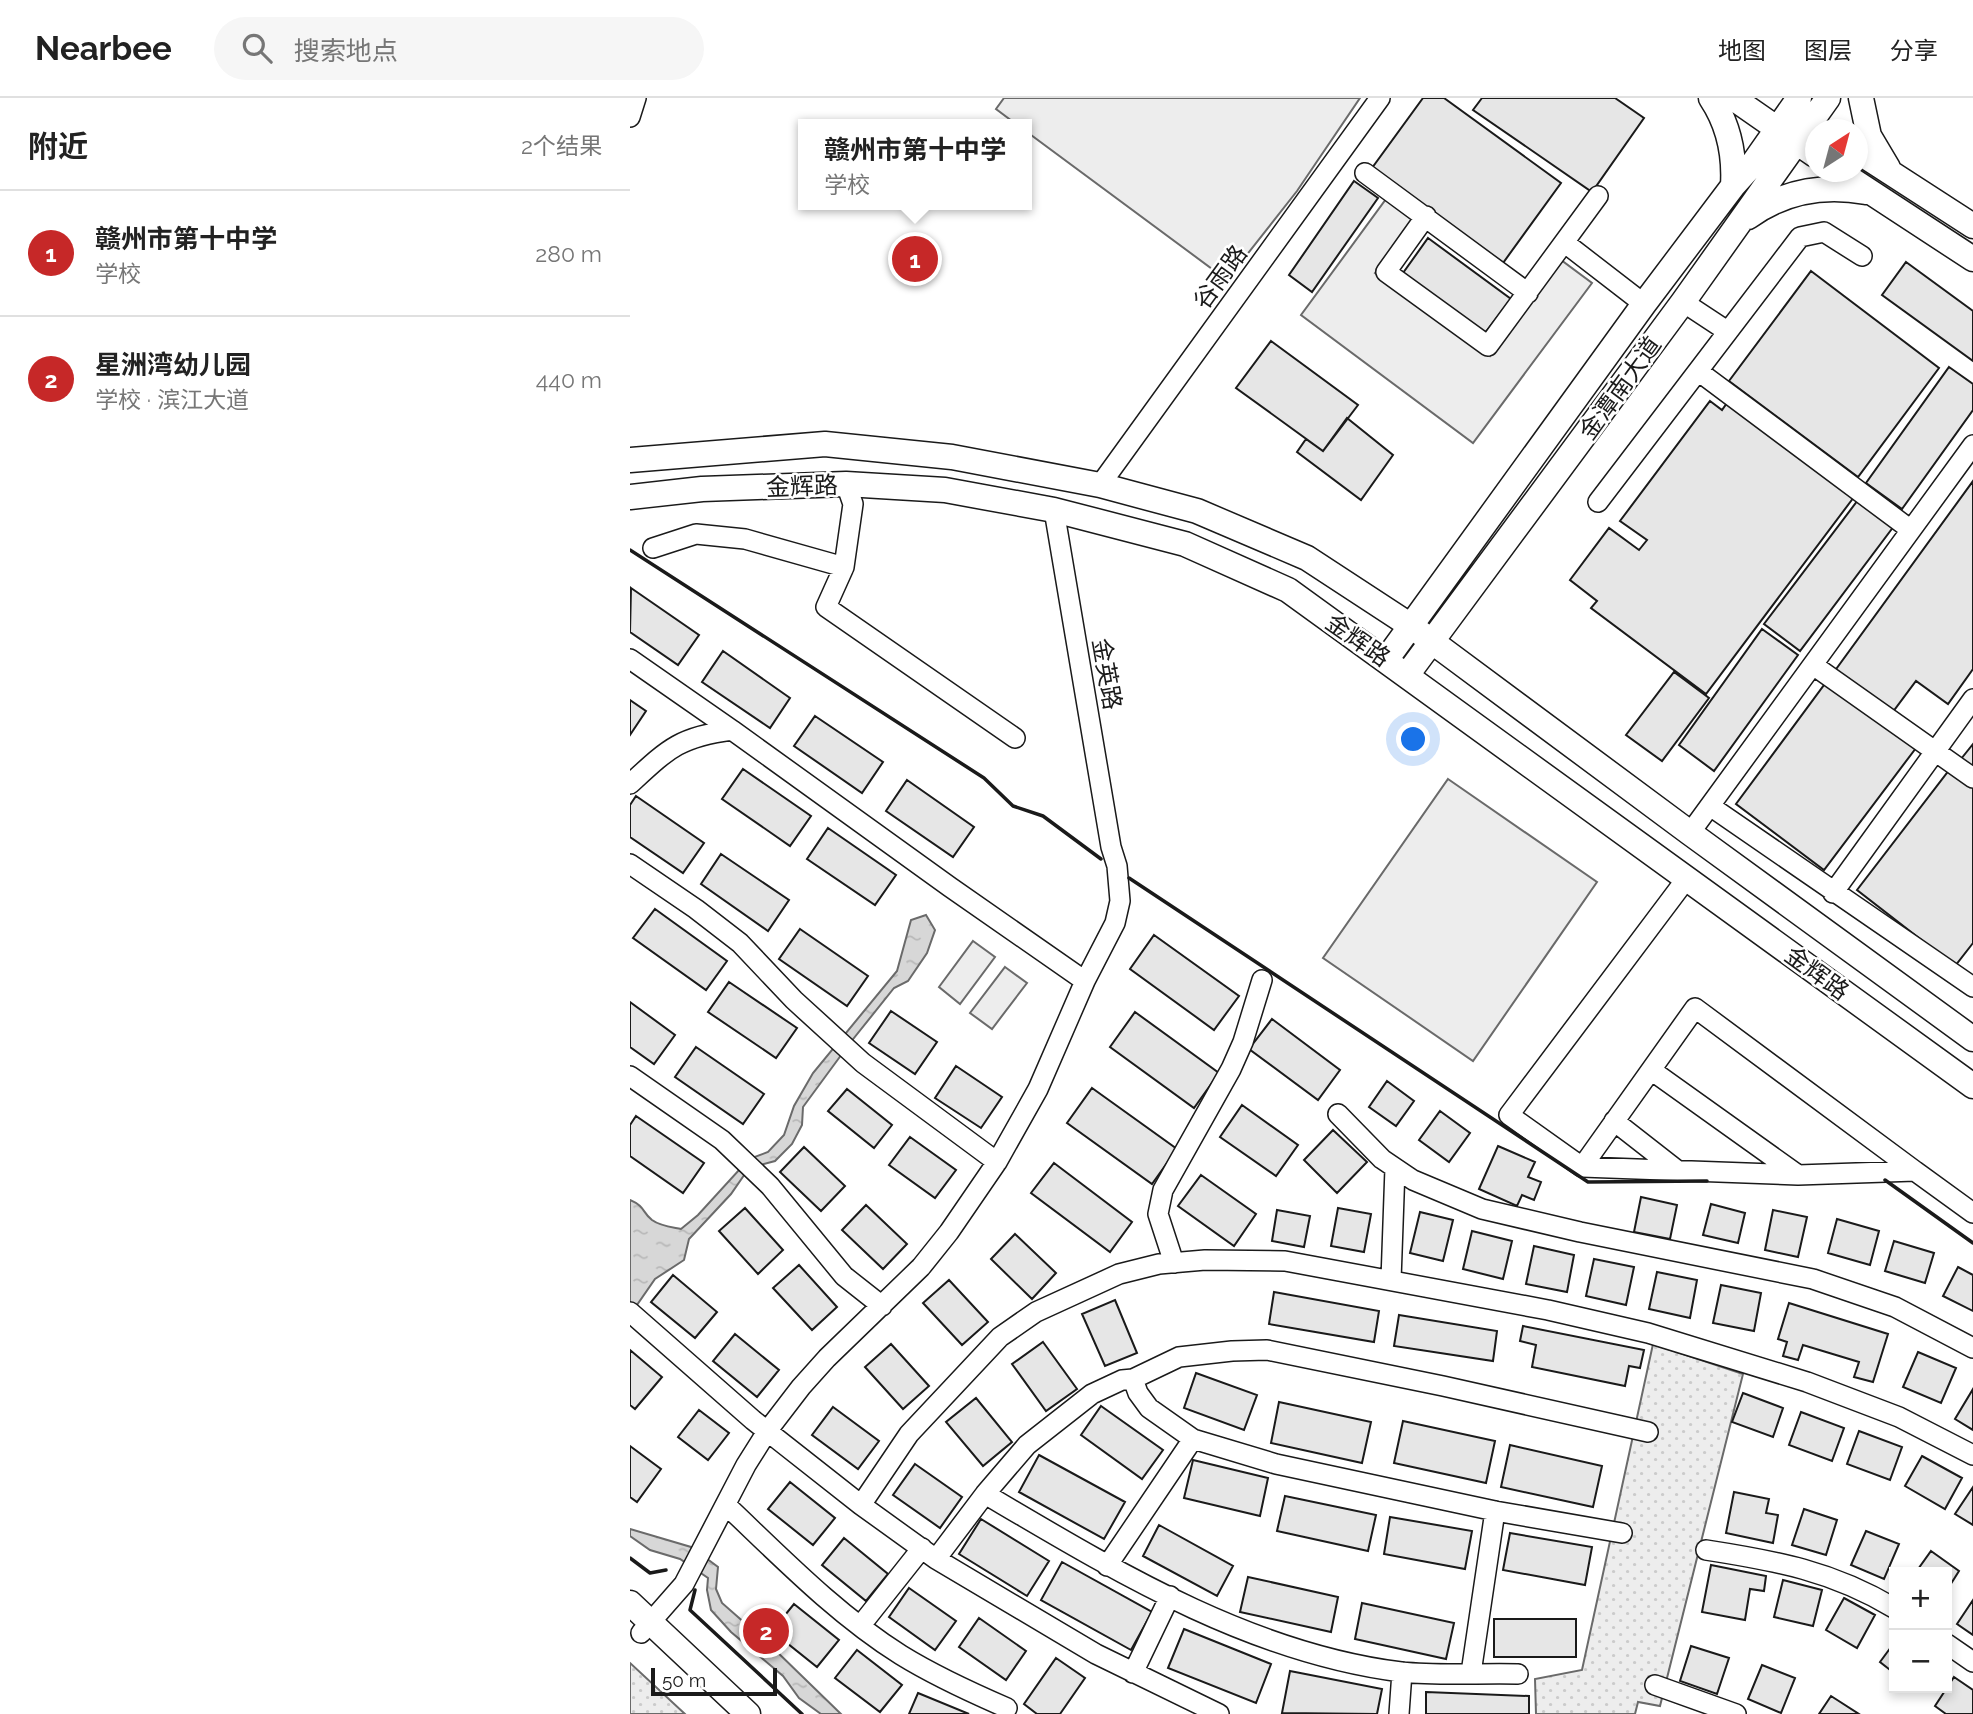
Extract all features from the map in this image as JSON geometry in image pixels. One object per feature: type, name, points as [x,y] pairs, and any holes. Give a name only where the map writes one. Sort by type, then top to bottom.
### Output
[{"type":"main road","points":[[1711,98],[1723,119],[1730,141],[1733,186]]},
{"type":"main road","points":[[1733,98],[1796,142]]},
{"type":"main road","name":"金潭南大道","points":[[1408,675],[1737,227],[1796,142],[1801,111],[1828,98]]},
{"type":"main road","points":[[1861,98],[1869,136],[1895,176]]},
{"type":"main road","name":"金潭南大道","points":[[1386,660],[1644,304],[1733,186],[1752,165],[1796,142]]},
{"type":"main road","points":[[1868,158],[1973,226]]},
{"type":"main road","points":[[1855,182],[1973,259]]},
{"type":"main road","points":[[1737,227],[1763,207],[1793,194],[1824,188],[1872,193]]},
{"type":"main road","name":"金辉路","points":[[630,460],[825,444],[952,457],[1100,485],[1197,511],[1307,558],[1411,626],[1973,1039]]},
{"type":"main road","name":"金辉路","points":[[630,497],[702,489],[846,484],[946,490],[1054,510],[1185,544],[1288,590],[1973,1086]]},
{"type":"main road","points":[[630,1603],[641,1626],[727,1714]]},
{"type":"main road","points":[[641,1626],[748,1714]]},
{"type":"street","points":[[630,117],[636,98]]},
{"type":"street","name":"谷雨路","points":[[1100,485],[1380,98]]},
{"type":"street","points":[[1365,173],[1528,293]]},
{"type":"street","points":[[1426,216],[1386,272],[1488,345],[1598,196]]},
{"type":"street","points":[[1598,502],[1800,237],[1824,232],[1862,256]]},
{"type":"street","points":[[1565,243],[1644,304]]},
{"type":"street","points":[[1683,302],[1727,331]]},
{"type":"street","points":[[1698,371],[1911,530]]},
{"type":"street","points":[[1690,833],[1973,445]]},
{"type":"street","points":[[846,484],[853,504],[845,567],[826,607],[1015,738]]},
{"type":"street","name":"金英路","points":[[641,1626],[684,1584],[768,1430],[809,1377],[921,1267],[949,1232],[997,1162],[1038,1089],[1085,981],[1115,923],[1120,901],[1117,866],[1111,847],[1054,510]]},
{"type":"street","points":[[653,548],[696,534],[745,539],[845,567]]},
{"type":"street","points":[[630,659],[1085,981]]},
{"type":"street","points":[[1813,665],[1973,778]]},
{"type":"street","points":[[1833,893],[1973,699]]},
{"type":"street","points":[[630,785],[679,742],[704,734],[733,730]]},
{"type":"street","points":[[1710,807],[1833,893],[1971,982]]},
{"type":"street","points":[[630,864],[740,943],[863,1063],[997,1162]]},
{"type":"street","points":[[1687,878],[1509,1115],[1582,1167],[1798,1175],[1915,1171]]},
{"type":"street","points":[[1174,1263],[1158,1214],[1163,1190],[1231,1069],[1243,1042],[1262,980]]},
{"type":"street","points":[[1582,1167],[1695,1008],[1973,1213]]},
{"type":"street","points":[[1651,1070],[1798,1175]]},
{"type":"street","points":[[630,1076],[722,1140],[770,1186],[844,1276],[882,1306]]},
{"type":"street","points":[[1338,1114],[1382,1160],[1413,1180],[1482,1209],[1580,1232],[1813,1279],[1895,1307],[1973,1348]]},
{"type":"street","points":[[1614,1121],[1678,1171]]},
{"type":"street","points":[[1391,1280],[1395,1168]]},
{"type":"street","points":[[861,1505],[909,1434],[1000,1337],[1036,1312],[1110,1279],[1159,1264],[1249,1259],[1284,1261],[1391,1280],[1548,1310],[1648,1333],[1807,1382],[1899,1417],[1973,1455]]},
{"type":"street","points":[[630,1312],[753,1420],[861,1505],[929,1553],[1096,1654],[1219,1714]]},
{"type":"street","points":[[861,1625],[1027,1445],[1092,1394],[1179,1357],[1267,1350],[1443,1385],[1648,1432]]},
{"type":"street","points":[[1133,1378],[1138,1393],[1149,1408],[1193,1439],[1276,1464],[1495,1511],[1622,1533]]},
{"type":"street","points":[[1107,1566],[1193,1439]]},
{"type":"street","points":[[985,1493],[1107,1566],[1220,1620],[1280,1644],[1333,1659],[1402,1672],[1518,1674]]},
{"type":"street","points":[[726,1505],[815,1589],[900,1654],[949,1683],[1007,1708]]},
{"type":"street","points":[[1471,1673],[1495,1511]]},
{"type":"street","points":[[1706,1550],[1748,1556],[1820,1573],[1864,1591],[1889,1605]]},
{"type":"street","points":[[1133,1673],[1170,1596]]},
{"type":"street","points":[[1952,1647],[1973,1662]]},
{"type":"street","points":[[1399,1714],[1402,1672]]},
{"type":"street","points":[[1654,1685],[1736,1714]]},
{"type":"shaded area","points":[[1004,98],[1360,98],[1297,191],[1227,280],[1032,136],[1032,119],[1009,119],[996,109]]},
{"type":"shaded area","points":[[1389,195],[1418,216],[1375,273],[1490,356],[1561,260],[1592,283],[1473,443],[1301,315]]},
{"type":"shaded area","points":[[1448,779],[1597,882],[1473,1061],[1323,958]]},
{"type":"shaded area","points":[[973,941],[995,957],[960,1004],[939,987]]},
{"type":"shaded area","points":[[1005,967],[1027,983],[992,1029],[970,1013]]},
{"type":"shaded area","points":[[1653,1344],[1743,1374],[1660,1706],[1638,1702],[1635,1714],[1536,1714],[1535,1679],[1582,1670]]},
{"type":"shaded area","points":[[630,1663],[685,1714],[630,1714]]},
{"type":"water","points":[[926,915],[935,930],[927,953],[908,981],[894,988],[803,1107],[802,1125],[792,1144],[775,1161],[749,1168],[731,1194],[689,1239],[684,1260],[655,1279],[637,1305],[639,1314],[630,1325],[630,1200],[639,1205],[655,1222],[681,1229],[698,1215],[749,1159],[768,1152],[784,1135],[794,1106],[813,1073],[897,971],[911,920]]},
{"type":"water","points":[[630,1529],[691,1547],[718,1567],[716,1589],[722,1603],[841,1714],[821,1714],[799,1698],[783,1676],[731,1632],[711,1610],[707,1590],[708,1578],[680,1559],[650,1550],[630,1536]]},
{"type":"building","points":[[1423,98],[1444,98],[1561,183],[1503,263],[1372,168]]},
{"type":"building","points":[[1482,98],[1615,98],[1644,118],[1592,192],[1473,110]]},
{"type":"building","points":[[1354,181],[1378,198],[1312,292],[1289,275]]},
{"type":"building","points":[[1428,238],[1511,299],[1485,333],[1403,273]]},
{"type":"building","points":[[1906,262],[1973,311],[1973,361],[1882,295]]},
{"type":"building","points":[[1811,271],[1939,368],[1858,477],[1729,381]]},
{"type":"building","points":[[1271,341],[1358,405],[1323,451],[1236,388]]},
{"type":"building","points":[[1949,367],[1973,384],[1973,410],[1902,509],[1866,483]]},
{"type":"building","points":[[1710,401],[1722,410],[1727,403],[1854,497],[1706,694],[1591,608],[1597,601],[1570,580],[1609,528],[1639,550],[1647,540],[1620,521]]},
{"type":"building","points":[[1347,418],[1393,455],[1361,500],[1297,452],[1306,439],[1323,451]]},
{"type":"building","points":[[1973,481],[1973,669],[1948,704],[1916,681],[1892,713],[1834,672]]},
{"type":"building","points":[[1858,500],[1894,526],[1800,651],[1764,624]]},
{"type":"building","points":[[631,588],[699,635],[678,665],[630,632]]},
{"type":"building","points":[[1762,629],[1798,655],[1714,771],[1679,745]]},
{"type":"building","points":[[723,651],[790,698],[770,728],[702,682]]},
{"type":"building","points":[[1674,672],[1709,698],[1662,761],[1626,735]]},
{"type":"building","points":[[1827,681],[1916,748],[1824,870],[1736,804]]},
{"type":"building","points":[[630,700],[646,711],[630,735]]},
{"type":"building","points":[[815,716],[883,762],[862,793],[794,746]]},
{"type":"building","points":[[1973,744],[1973,768],[1961,759]]},
{"type":"building","points":[[743,769],[811,816],[790,846],[722,799]]},
{"type":"building","points":[[1950,769],[1973,786],[1973,943],[1955,966],[1857,890]]},
{"type":"building","points":[[907,780],[974,827],[953,857],[886,811]]},
{"type":"building","points":[[636,796],[704,843],[683,873],[630,837],[630,805]]},
{"type":"building","points":[[828,828],[896,875],[875,905],[807,859]]},
{"type":"building","points":[[721,854],[789,900],[768,931],[701,884]]},
{"type":"building","points":[[655,909],[727,961],[706,990],[633,938]]},
{"type":"building","points":[[800,929],[868,976],[847,1006],[779,959]]},
{"type":"building","points":[[1154,935],[1239,996],[1214,1030],[1130,969]]},
{"type":"building","points":[[729,982],[797,1028],[776,1058],[708,1012]]},
{"type":"building","points":[[630,1002],[675,1035],[654,1064],[630,1047]]},
{"type":"building","points":[[891,1011],[937,1042],[915,1074],[869,1043]]},
{"type":"building","points":[[1135,1012],[1219,1073],[1194,1108],[1110,1047]]},
{"type":"building","points":[[1272,1019],[1340,1070],[1318,1100],[1249,1049]]},
{"type":"building","points":[[696,1047],[764,1094],[743,1124],[675,1077]]},
{"type":"building","points":[[956,1066],[1002,1097],[981,1128],[935,1098]]},
{"type":"building","points":[[1387,1081],[1414,1101],[1396,1126],[1369,1107]]},
{"type":"building","points":[[1092,1088],[1177,1149],[1152,1184],[1067,1123]]},
{"type":"building","points":[[847,1089],[892,1125],[874,1148],[828,1111]]},
{"type":"building","points":[[1242,1105],[1298,1145],[1276,1176],[1220,1137]]},
{"type":"building","points":[[1440,1111],[1470,1133],[1449,1162],[1419,1140]]},
{"type":"building","points":[[636,1116],[704,1163],[683,1193],[630,1156],[630,1125]]},
{"type":"building","points":[[1333,1130],[1367,1162],[1337,1193],[1304,1160]]},
{"type":"building","points":[[910,1137],[956,1170],[935,1198],[889,1165]]},
{"type":"building","points":[[1498,1146],[1535,1162],[1528,1177],[1541,1182],[1534,1200],[1522,1195],[1517,1206],[1479,1189]]},
{"type":"building","points":[[804,1147],[845,1186],[821,1211],[780,1172]]},
{"type":"building","points":[[1054,1163],[1132,1222],[1110,1252],[1031,1193]]},
{"type":"building","points":[[1201,1175],[1256,1214],[1234,1246],[1178,1206]]},
{"type":"building","points":[[1641,1197],[1677,1205],[1670,1239],[1634,1232]]},
{"type":"building","points":[[1711,1204],[1745,1213],[1738,1243],[1703,1235]]},
{"type":"building","points":[[866,1205],[907,1244],[883,1269],[842,1230]]},
{"type":"building","points":[[745,1208],[783,1250],[758,1274],[719,1231]]},
{"type":"building","points":[[1338,1208],[1371,1214],[1364,1252],[1331,1246]]},
{"type":"building","points":[[1277,1210],[1310,1216],[1304,1247],[1272,1241]]},
{"type":"building","points":[[1773,1210],[1807,1217],[1798,1257],[1765,1250]]},
{"type":"building","points":[[1420,1212],[1453,1220],[1443,1261],[1410,1253]]},
{"type":"building","points":[[1837,1219],[1879,1231],[1870,1265],[1828,1253]]},
{"type":"building","points":[[1472,1231],[1512,1241],[1503,1279],[1463,1269]]},
{"type":"building","points":[[1015,1234],[1056,1273],[1032,1299],[991,1259]]},
{"type":"building","points":[[1894,1241],[1934,1253],[1925,1283],[1885,1271]]},
{"type":"building","points":[[1534,1246],[1574,1255],[1567,1292],[1526,1284]]},
{"type":"building","points":[[1594,1259],[1634,1267],[1626,1305],[1586,1296]]},
{"type":"building","points":[[799,1265],[837,1307],[812,1330],[773,1288]]},
{"type":"building","points":[[1958,1267],[1973,1275],[1973,1311],[1943,1296]]},
{"type":"building","points":[[1657,1272],[1697,1280],[1690,1318],[1649,1309]]},
{"type":"building","points":[[673,1275],[717,1312],[695,1338],[651,1302]]},
{"type":"building","points":[[949,1280],[988,1322],[962,1345],[923,1303]]},
{"type":"building","points":[[1721,1285],[1761,1293],[1754,1331],[1713,1323]]},
{"type":"building","points":[[1274,1292],[1379,1311],[1374,1342],[1269,1324]]},
{"type":"building","points":[[1115,1300],[1137,1353],[1105,1366],[1082,1314]]},
{"type":"building","points":[[1789,1303],[1888,1334],[1873,1382],[1854,1377],[1859,1362],[1803,1345],[1798,1360],[1783,1356],[1787,1342],[1778,1339]]},
{"type":"building","points":[[1399,1315],[1497,1331],[1493,1361],[1394,1346]]},
{"type":"building","points":[[1523,1326],[1644,1350],[1640,1368],[1629,1366],[1625,1386],[1532,1367],[1536,1345],[1520,1341]]},
{"type":"building","points":[[735,1334],[779,1370],[757,1397],[713,1361]]},
{"type":"building","points":[[1043,1342],[1077,1389],[1046,1411],[1012,1364]]},
{"type":"building","points":[[891,1344],[929,1386],[903,1409],[865,1367]]},
{"type":"building","points":[[630,1350],[662,1377],[635,1409],[630,1405]]},
{"type":"building","points":[[1918,1352],[1956,1368],[1941,1403],[1903,1387]]},
{"type":"building","points":[[1196,1373],[1257,1395],[1244,1430],[1184,1408]]},
{"type":"building","points":[[1973,1389],[1973,1430],[1955,1419]]},
{"type":"building","points":[[1743,1393],[1783,1408],[1773,1437],[1732,1422]]},
{"type":"building","points":[[976,1398],[1012,1442],[983,1466],[946,1422]]},
{"type":"building","points":[[1279,1402],[1371,1422],[1362,1463],[1271,1443]]},
{"type":"building","points":[[1101,1406],[1163,1450],[1142,1479],[1081,1435]]},
{"type":"building","points":[[833,1407],[879,1441],[858,1469],[812,1435]]},
{"type":"building","points":[[699,1410],[729,1433],[708,1460],[678,1437]]},
{"type":"building","points":[[1801,1412],[1844,1428],[1832,1461],[1789,1445]]},
{"type":"building","points":[[1403,1421],[1495,1441],[1486,1483],[1394,1463]]},
{"type":"building","points":[[1859,1431],[1902,1447],[1890,1480],[1847,1464]]},
{"type":"building","points":[[1510,1445],[1602,1466],[1593,1507],[1501,1487]]},
{"type":"building","points":[[630,1446],[661,1469],[637,1502],[630,1497]]},
{"type":"building","points":[[1039,1455],[1125,1502],[1104,1539],[1019,1492]]},
{"type":"building","points":[[1922,1456],[1962,1478],[1945,1509],[1905,1486]]},
{"type":"building","points":[[1193,1460],[1268,1478],[1260,1516],[1184,1498]]},
{"type":"building","points":[[915,1464],[962,1497],[940,1528],[893,1495]]},
{"type":"building","points":[[790,1482],[835,1518],[813,1545],[768,1509]]},
{"type":"building","points":[[1973,1487],[1973,1525],[1955,1514]]},
{"type":"building","points":[[1734,1492],[1769,1499],[1766,1513],[1778,1515],[1773,1543],[1726,1533]]},
{"type":"building","points":[[1285,1496],[1376,1515],[1368,1551],[1277,1531]]},
{"type":"building","points":[[1804,1509],[1837,1520],[1826,1555],[1792,1545]]},
{"type":"building","points":[[1390,1517],[1472,1531],[1465,1569],[1384,1554]]},
{"type":"building","points":[[981,1519],[1049,1561],[1027,1596],[959,1554]]},
{"type":"building","points":[[1159,1525],[1233,1566],[1217,1596],[1143,1556]]},
{"type":"building","points":[[1866,1531],[1899,1544],[1884,1579],[1851,1565]]},
{"type":"building","points":[[1510,1533],[1592,1547],[1585,1585],[1503,1570]]},
{"type":"building","points":[[844,1538],[888,1574],[866,1601],[822,1565]]},
{"type":"building","points":[[1931,1551],[1959,1571],[1952,1582],[1952,1567],[1920,1567]]},
{"type":"building","points":[[1062,1562],[1152,1612],[1131,1650],[1041,1600]]},
{"type":"building","points":[[1711,1565],[1766,1576],[1764,1591],[1750,1589],[1745,1620],[1702,1612]]},
{"type":"building","points":[[1248,1577],[1338,1597],[1331,1632],[1240,1612]]},
{"type":"building","points":[[1783,1580],[1822,1590],[1813,1626],[1774,1617]]},
{"type":"building","points":[[909,1588],[956,1621],[935,1650],[889,1617]]},
{"type":"building","points":[[1844,1598],[1875,1615],[1857,1648],[1826,1630]]},
{"type":"building","points":[[1973,1600],[1973,1635],[1957,1624]]},
{"type":"building","points":[[1362,1603],[1454,1623],[1446,1659],[1355,1639]]},
{"type":"building","points":[[794,1604],[839,1640],[817,1667],[772,1631]]},
{"type":"building","points":[[979,1618],[1026,1651],[1006,1680],[959,1647]]},
{"type":"building","points":[[1494,1619],[1576,1619],[1576,1657],[1494,1657]]},
{"type":"building","points":[[1184,1629],[1271,1664],[1256,1703],[1168,1668]]},
{"type":"building","points":[[1691,1646],[1729,1658],[1717,1694],[1680,1681]]},
{"type":"building","points":[[857,1650],[902,1685],[880,1712],[835,1678]]},
{"type":"building","points":[[1889,1650],[1889,1669],[1880,1662]]},
{"type":"building","points":[[1056,1658],[1085,1678],[1060,1714],[1037,1714],[1024,1704]]},
{"type":"building","points":[[1762,1665],[1795,1678],[1781,1713],[1748,1699]]},
{"type":"building","points":[[1290,1671],[1382,1689],[1377,1714],[1282,1713]]},
{"type":"building","points":[[1954,1677],[1973,1690],[1973,1714],[1946,1714],[1935,1706],[1944,1693],[1952,1693]]},
{"type":"building","points":[[1426,1692],[1529,1696],[1529,1714],[1426,1714]]},
{"type":"building","points":[[918,1693],[969,1714],[909,1714]]},
{"type":"building","points":[[1831,1696],[1859,1714],[1819,1714]]},
{"type":"wall","points":[[630,550],[984,778],[1013,806],[1043,816],[1101,859]]},
{"type":"wall","points":[[1129,878],[1588,1182],[1707,1181]]},
{"type":"wall","points":[[1885,1180],[1973,1243]]},
{"type":"wall","points":[[630,1558],[650,1573],[666,1570]]},
{"type":"wall","points":[[695,1590],[690,1610],[802,1714]]},
{"type":"place","name":"赣州市第十中学","points":[[915,259]]},
{"type":"place","name":"星洲湾幼儿园","points":[[766,1631]]}]
